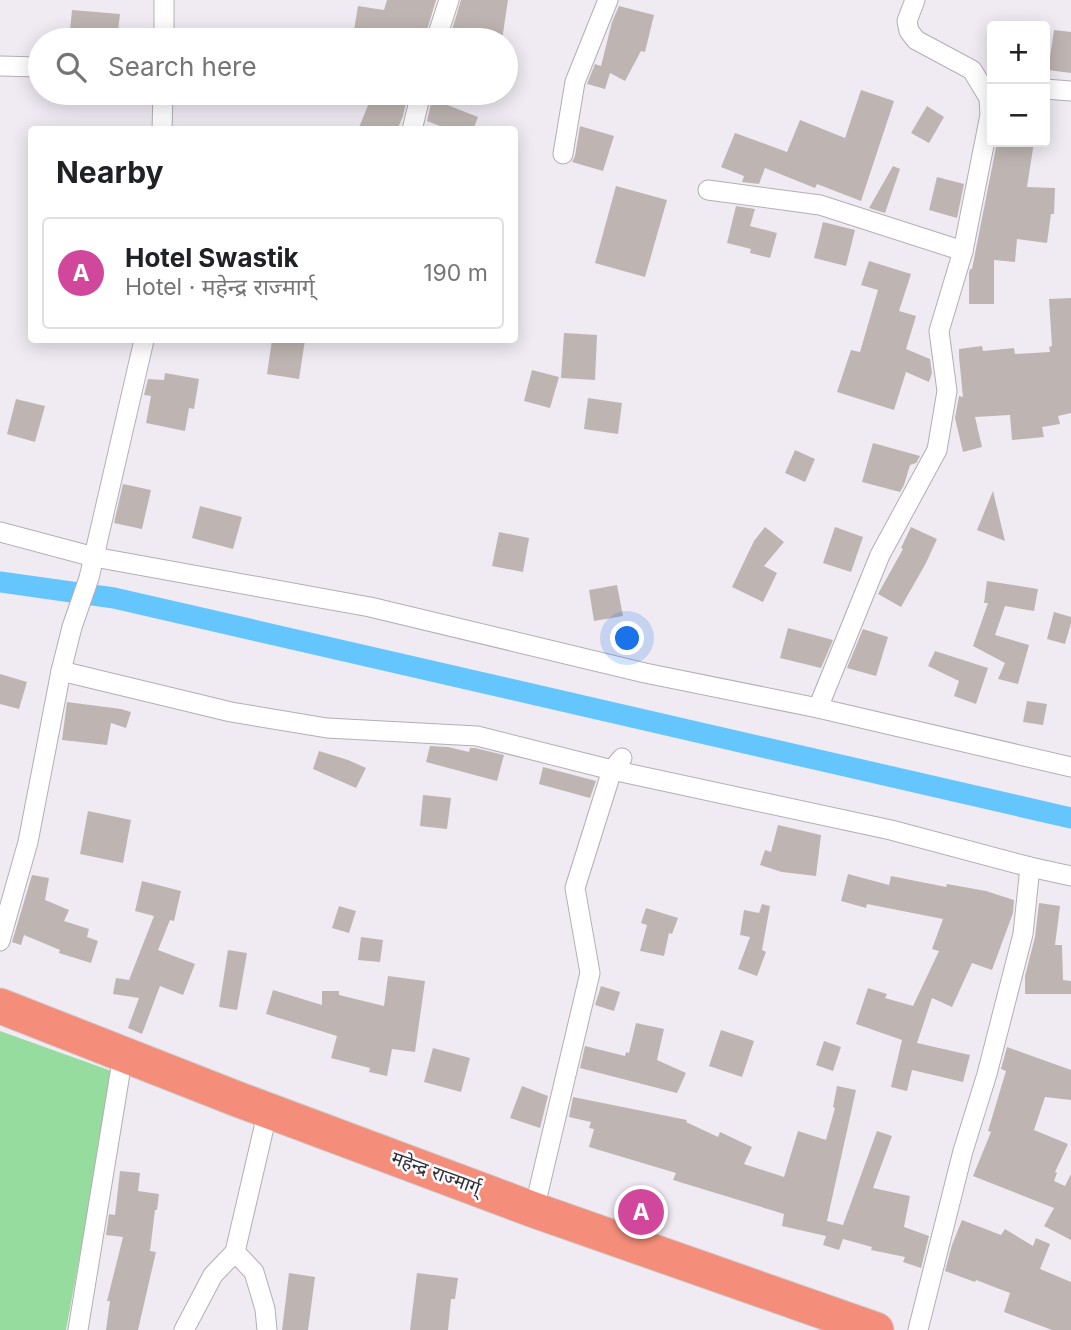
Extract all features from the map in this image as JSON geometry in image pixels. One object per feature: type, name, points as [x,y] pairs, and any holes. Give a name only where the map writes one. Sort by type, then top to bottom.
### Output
[{"type":"highway","name":"महेन्द्र राज्मार्ग्","points":[[0,1006],[534,1210],[876,1330]]},
{"type":"street","points":[[164,0],[164,28]]},
{"type":"street","points":[[440,28],[449,0]]},
{"type":"street","points":[[563,154],[575,82],[608,0]]},
{"type":"street","points":[[818,708],[880,555],[937,450],[947,391],[939,331],[963,251],[990,115],[986,84],[972,70],[916,40],[909,31],[907,21],[915,0]]},
{"type":"street","points":[[0,66],[28,67]]},
{"type":"street","points":[[1050,89],[1071,91]]},
{"type":"street","points":[[162,126],[163,105]]},
{"type":"street","points":[[413,126],[418,105]]},
{"type":"street","points":[[708,190],[820,205],[963,251]]},
{"type":"street","points":[[0,941],[27,842],[61,671],[72,627],[89,578],[143,343]]},
{"type":"street","points":[[0,532],[94,557],[370,607],[645,673],[818,708],[1071,767]]},
{"type":"street","points":[[61,671],[231,712],[327,728],[477,736],[617,764],[1071,876]]},
{"type":"street","points":[[534,1210],[590,973],[575,888],[617,764]]},
{"type":"street","points":[[918,1330],[963,1151],[987,1074],[1023,934],[1030,867]]},
{"type":"street","points":[[78,1330],[123,1055]]},
{"type":"street","points":[[184,1330],[213,1275],[235,1252],[268,1110]]},
{"type":"street","points":[[235,1252],[254,1272],[265,1309],[267,1330]]},
{"type":"green space","points":[[0,1031],[114,1072],[66,1330],[0,1330]]},
{"type":"building","points":[[387,0],[436,0],[428,28],[354,28],[358,6],[384,10]]},
{"type":"building","points":[[461,0],[508,0],[504,28],[453,28]]},
{"type":"building","points":[[619,6],[654,15],[645,52],[641,51],[625,81],[610,73],[605,89],[587,84],[595,64],[601,66],[612,22]]},
{"type":"building","points":[[72,10],[120,14],[118,28],[70,28]]},
{"type":"building","points":[[1054,30],[1071,32],[1071,73],[1050,70]]},
{"type":"building","points":[[861,90],[894,101],[861,201],[817,184],[815,188],[765,168],[759,184],[742,182],[744,176],[721,167],[735,133],[787,152],[800,120],[845,138]]},
{"type":"building","points":[[368,105],[405,105],[399,126],[360,126]]},
{"type":"building","points":[[431,105],[447,105],[478,117],[475,126],[440,126],[427,121]]},
{"type":"building","points":[[927,106],[944,117],[929,143],[911,133]]},
{"type":"building","points":[[580,126],[614,136],[603,171],[572,162]]},
{"type":"building","points":[[996,147],[1033,147],[1027,187],[1055,188],[1054,214],[1051,214],[1047,243],[1017,239],[1015,262],[994,260],[994,304],[969,304],[969,273]]},
{"type":"building","points":[[893,166],[900,169],[885,213],[869,208]]},
{"type":"building","points":[[937,177],[964,184],[957,218],[929,210]]},
{"type":"building","points":[[616,186],[667,200],[645,277],[595,263]]},
{"type":"building","points":[[736,206],[755,209],[750,226],[777,233],[770,258],[750,253],[751,249],[727,243]]},
{"type":"building","points":[[823,222],[855,230],[846,266],[814,258]]},
{"type":"building","points":[[869,261],[911,274],[899,311],[916,316],[906,349],[930,359],[932,373],[929,382],[906,372],[894,410],[837,392],[851,350],[860,352],[878,290],[861,285]]},
{"type":"building","points":[[1071,298],[1071,413],[1058,416],[1060,424],[1042,427],[1044,437],[1012,440],[1010,415],[975,417],[982,447],[963,452],[955,418],[959,396],[963,397],[959,349],[982,346],[983,351],[1014,348],[1015,354],[1050,352],[1049,347],[1052,346],[1049,299]]},
{"type":"building","points":[[564,333],[597,335],[595,380],[561,378]]},
{"type":"building","points":[[272,343],[305,343],[299,379],[267,374]]},
{"type":"building","points":[[532,370],[559,377],[550,408],[524,401]]},
{"type":"building","points":[[165,373],[199,379],[194,409],[189,408],[185,431],[146,423],[151,396],[144,395],[148,379],[164,380]]},
{"type":"building","points":[[588,398],[622,403],[618,434],[584,429]]},
{"type":"building","points":[[16,399],[45,406],[35,442],[7,434]]},
{"type":"building","points":[[873,443],[920,456],[916,463],[910,465],[900,492],[862,482]]},
{"type":"building","points":[[795,450],[815,459],[805,482],[785,473]]},
{"type":"building","points":[[123,484],[151,490],[142,529],[114,523]]},
{"type":"building","points":[[993,491],[1005,541],[977,530]]},
{"type":"building","points":[[200,506],[242,517],[233,549],[192,538]]},
{"type":"building","points":[[765,527],[784,542],[764,566],[777,573],[763,602],[732,587],[754,541]]},
{"type":"building","points":[[835,527],[863,537],[851,572],[823,563]]},
{"type":"building","points":[[911,527],[937,539],[901,607],[878,594],[903,549],[901,548]]},
{"type":"building","points":[[499,532],[529,538],[523,572],[492,566]]},
{"type":"building","points":[[987,581],[1038,589],[1034,611],[1005,606],[995,635],[1029,645],[1018,684],[998,679],[1005,663],[973,646],[988,603],[984,603]]},
{"type":"building","points":[[617,585],[623,616],[594,621],[589,590]]},
{"type":"building","points":[[1054,612],[1071,617],[1065,644],[1047,639]]},
{"type":"building","points":[[788,628],[833,640],[821,668],[780,658]]},
{"type":"building","points":[[863,629],[888,637],[876,676],[847,668]]},
{"type":"building","points":[[935,651],[988,668],[976,704],[954,696],[959,681],[928,666]]},
{"type":"building","points":[[0,674],[27,682],[19,709],[0,704]]},
{"type":"building","points":[[1027,701],[1047,704],[1043,725],[1023,722]]},
{"type":"building","points":[[67,702],[131,712],[126,728],[111,723],[107,745],[62,740]]},
{"type":"building","points":[[430,746],[469,752],[470,748],[475,748],[504,755],[497,781],[426,762]]},
{"type":"building","points":[[319,751],[366,768],[356,788],[313,769]]},
{"type":"building","points":[[543,767],[596,781],[590,798],[539,784]]},
{"type":"building","points":[[423,795],[451,798],[447,829],[420,826]]},
{"type":"building","points":[[88,811],[131,820],[123,863],[80,854]]},
{"type":"building","points":[[778,825],[821,835],[816,876],[782,872],[760,865],[765,850],[771,852]]},
{"type":"building","points":[[848,874],[889,885],[891,876],[946,887],[947,884],[986,891],[1014,900],[1013,913],[992,970],[972,963],[952,1007],[932,998],[917,1043],[970,1055],[963,1082],[912,1070],[907,1091],[891,1087],[902,1040],[856,1024],[868,988],[887,994],[885,998],[913,1006],[939,951],[932,949],[943,919],[867,904],[866,908],[841,901]]},
{"type":"building","points":[[32,875],[49,878],[45,900],[69,910],[64,921],[89,929],[87,937],[98,941],[91,963],[59,953],[60,950],[24,935],[21,945],[12,942]]},
{"type":"building","points":[[142,881],[181,891],[174,921],[170,920],[158,950],[195,964],[183,995],[160,986],[142,1034],[128,1028],[139,998],[113,994],[116,978],[129,980],[154,916],[135,911]]},
{"type":"building","points":[[1039,903],[1060,906],[1055,945],[1062,945],[1063,980],[1071,981],[1071,994],[1025,994],[1025,976],[1035,937]]},
{"type":"building","points":[[762,904],[770,906],[762,950],[766,952],[757,976],[738,969],[750,937],[740,935],[744,910],[759,913]]},
{"type":"building","points":[[339,906],[356,911],[349,933],[332,928]]},
{"type":"building","points":[[646,908],[678,918],[672,934],[669,933],[664,956],[640,951],[647,925],[641,923]]},
{"type":"building","points":[[361,937],[383,940],[380,962],[358,960]]},
{"type":"building","points":[[228,950],[247,953],[237,1010],[219,1007]]},
{"type":"building","points":[[388,976],[425,981],[415,1052],[392,1049],[387,1076],[369,1072],[370,1068],[331,1058],[337,1036],[266,1014],[273,990],[322,1005],[322,991],[339,991],[339,995],[384,1006]]},
{"type":"building","points":[[601,986],[620,992],[614,1011],[595,1005]]},
{"type":"building","points":[[636,1023],[664,1029],[657,1060],[686,1073],[677,1093],[580,1068],[585,1046],[625,1056],[626,1052],[629,1053]]},
{"type":"building","points":[[721,1030],[754,1041],[742,1077],[709,1066]]},
{"type":"building","points":[[824,1041],[841,1047],[833,1071],[816,1065]]},
{"type":"building","points":[[1007,1047],[1071,1070],[1071,1100],[1045,1097],[1034,1130],[1068,1144],[1055,1172],[1054,1181],[1065,1186],[1071,1174],[1071,1240],[1044,1226],[1054,1208],[973,1176],[991,1132],[988,1131],[1006,1071],[1001,1069]]},
{"type":"building","points":[[433,1048],[470,1058],[461,1092],[424,1082]]},
{"type":"building","points":[[522,1086],[548,1096],[540,1128],[510,1118]]},
{"type":"building","points":[[837,1086],[856,1090],[827,1221],[843,1225],[877,1131],[892,1136],[873,1188],[910,1196],[904,1227],[929,1236],[921,1268],[903,1262],[905,1257],[871,1250],[872,1247],[843,1239],[839,1250],[823,1245],[826,1236],[782,1226],[784,1214],[673,1180],[676,1173],[589,1147],[594,1129],[589,1128],[591,1122],[569,1117],[573,1097],[687,1120],[686,1122],[718,1137],[720,1132],[752,1147],[744,1164],[784,1177],[798,1131],[826,1140],[835,1108]]},
{"type":"building","points":[[120,1171],[140,1173],[138,1191],[159,1194],[150,1251],[156,1252],[138,1330],[106,1330],[110,1301],[107,1301],[123,1237],[106,1235],[109,1214],[115,1215]]},
{"type":"building","points":[[962,1220],[1001,1235],[1005,1229],[1033,1246],[1036,1238],[1050,1244],[1040,1269],[1071,1282],[1071,1330],[1052,1330],[1004,1312],[1010,1293],[945,1271]]},
{"type":"building","points":[[289,1273],[315,1277],[308,1330],[282,1330]]},
{"type":"building","points":[[417,1273],[458,1278],[455,1299],[451,1299],[448,1330],[410,1330]]},
{"type":"waterway","points":[[0,582],[114,598],[1071,818]]},
{"type":"place","name":"Hotel Swastik","points":[[641,1212]]}]
